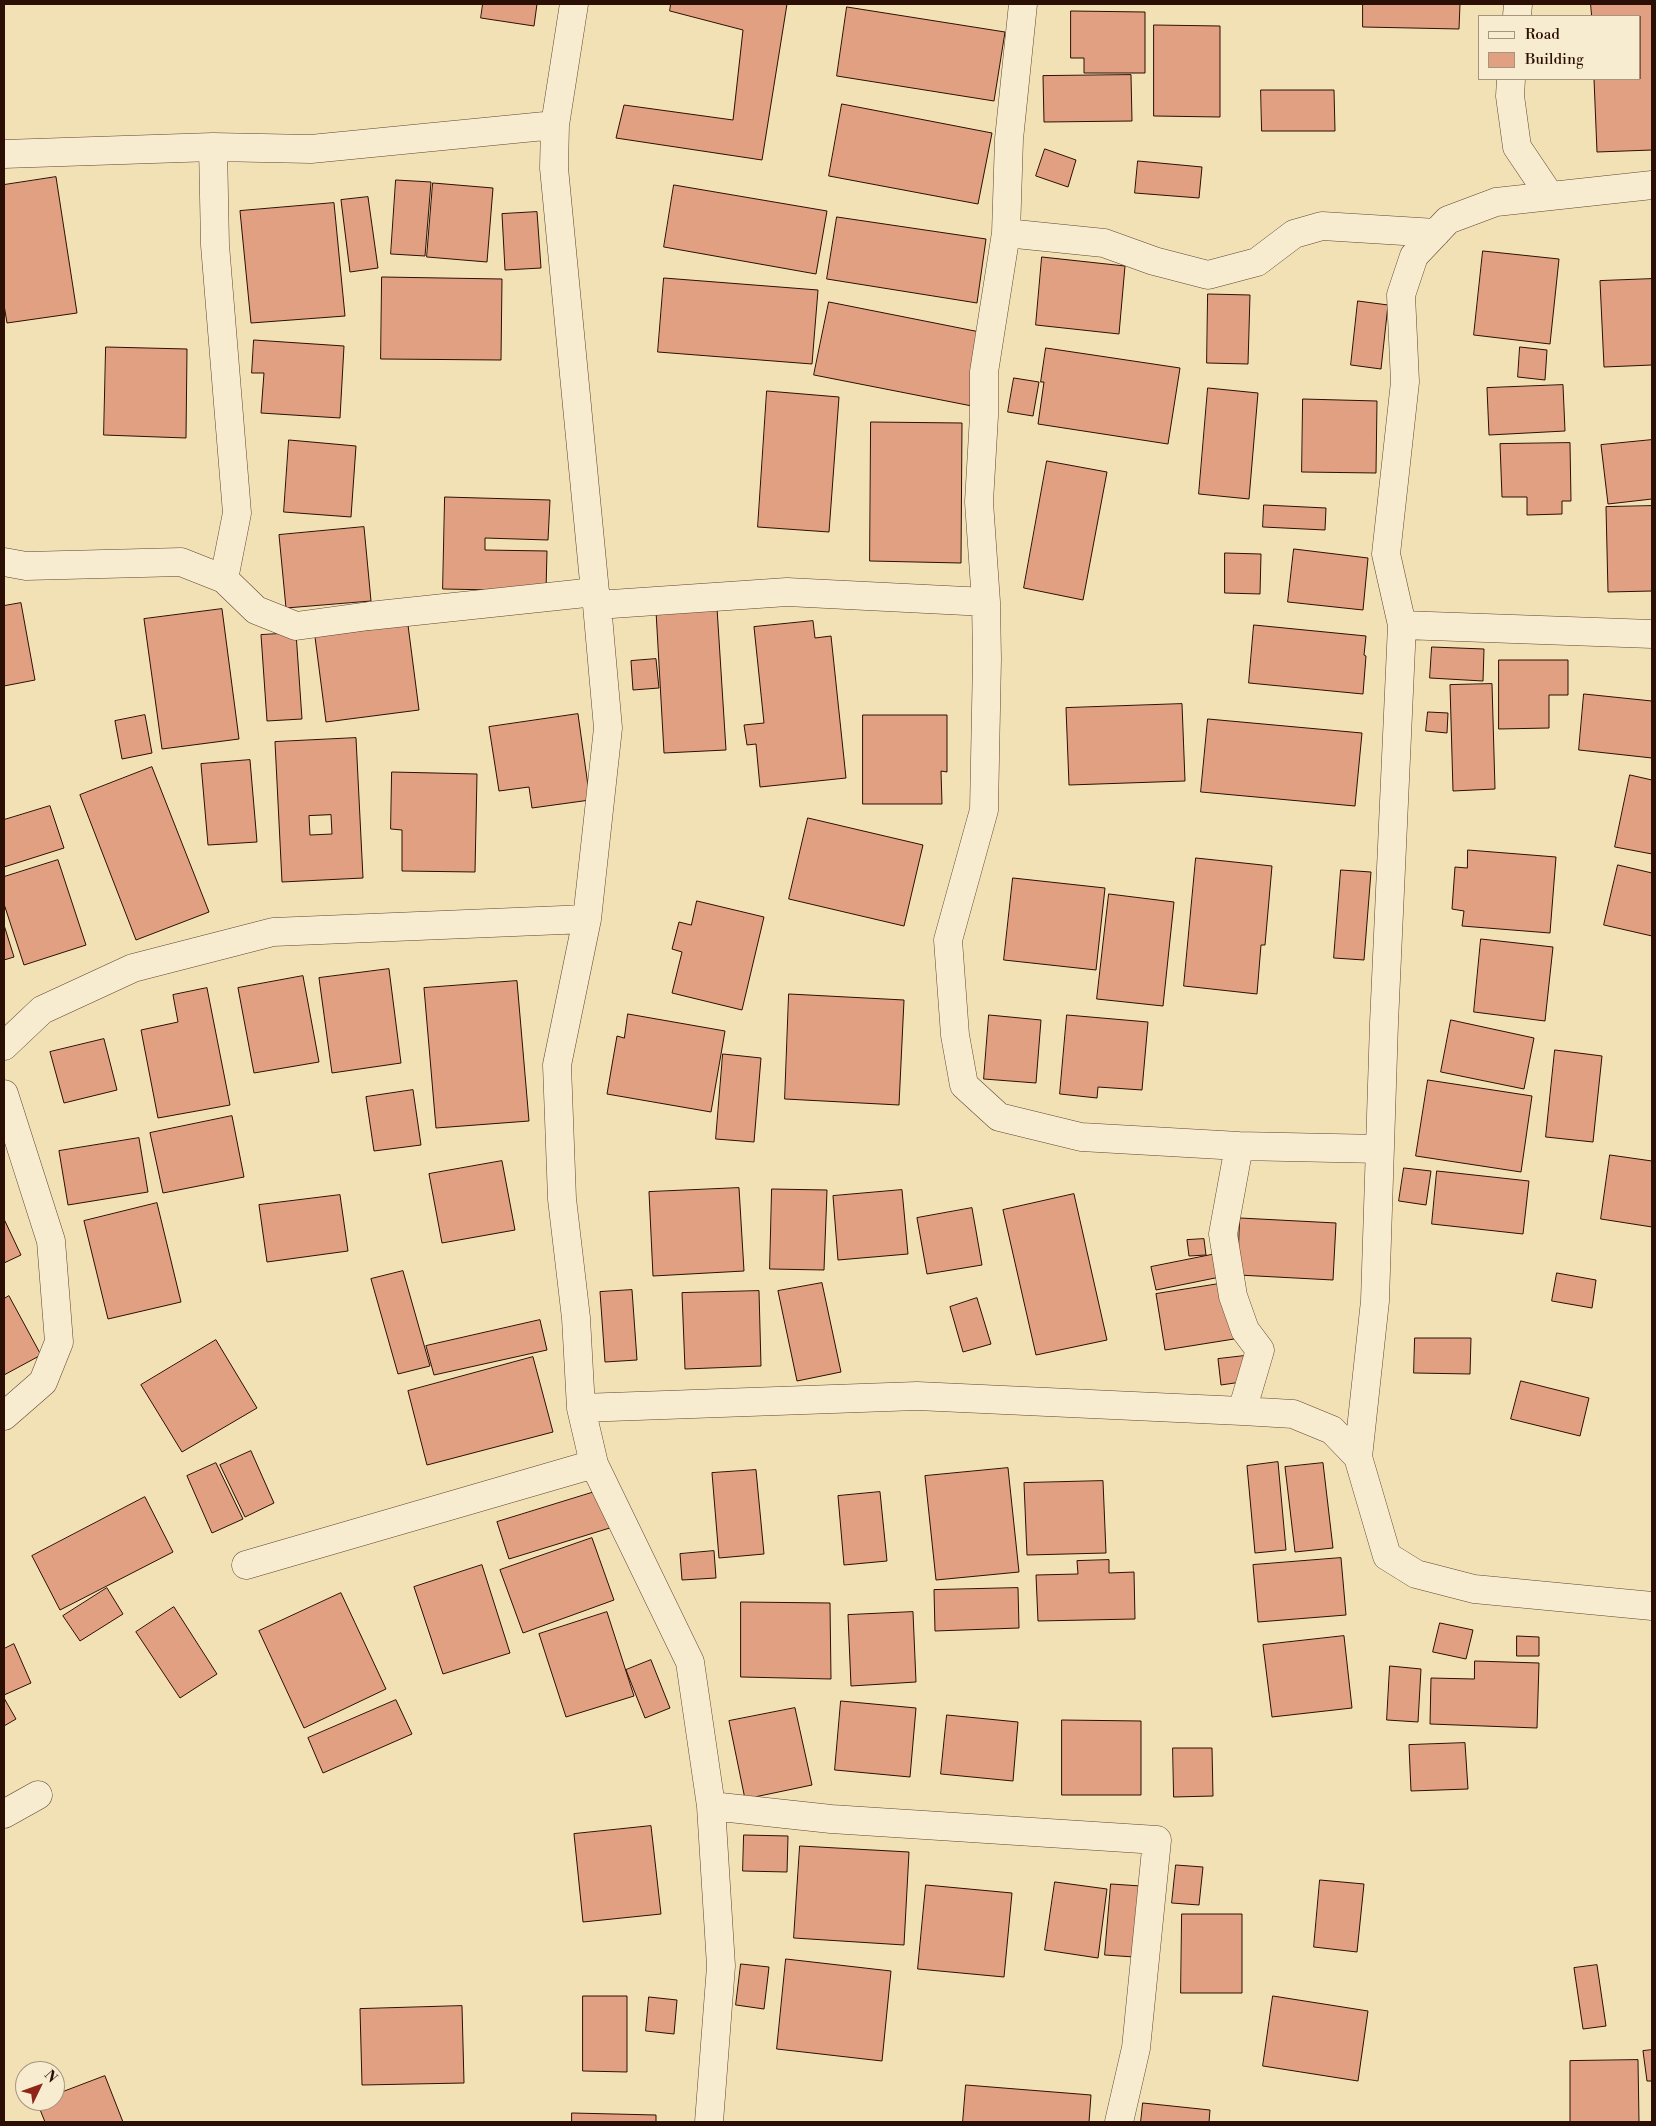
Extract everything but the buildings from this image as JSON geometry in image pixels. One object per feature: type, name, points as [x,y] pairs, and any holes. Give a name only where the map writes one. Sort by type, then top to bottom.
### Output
[{"type":"street","points":[[574,4],[554,125],[554,168],[608,728],[587,919],[557,1066],[562,1199],[576,1318],[581,1408],[594,1464],[690,1662],[711,1806],[721,1966],[709,2122]]},
{"type":"street","points":[[1023,4],[1008,139],[1006,233],[984,372],[984,416],[979,502],[986,602],[987,660],[984,810],[948,940],[955,1035],[964,1086],[1000,1117],[1081,1137],[1238,1146],[1380,1149]]},
{"type":"street","points":[[1511,80],[1510,96],[1517,147],[1550,196]]},
{"type":"street","points":[[4,154],[213,147],[311,149],[554,125]]},
{"type":"street","points":[[213,147],[215,245],[237,513],[224,579]]},
{"type":"street","points":[[1652,185],[1496,202],[1448,220],[1414,256],[1400,296],[1405,382],[1386,554],[1402,625],[1384,1023],[1375,1301],[1358,1457],[1387,1556],[1416,1574],[1474,1589],[1652,1606]]},
{"type":"street","points":[[1006,233],[1104,243],[1154,261],[1208,275],[1257,262],[1294,234],[1322,226],[1436,233]]},
{"type":"street","points":[[4,562],[26,566],[181,562],[224,579],[256,610],[296,626],[369,616],[596,598],[787,592],[986,602]]},
{"type":"street","points":[[1402,625],[1652,634]]},
{"type":"street","points":[[4,1046],[42,1010],[133,968],[273,932],[587,919]]},
{"type":"street","points":[[4,1094],[51,1241],[59,1342],[43,1382],[4,1416]]},
{"type":"street","points":[[1238,1146],[1223,1234],[1234,1296],[1245,1330],[1260,1350],[1242,1411]]},
{"type":"street","points":[[581,1408],[917,1396],[1293,1414],[1332,1430],[1358,1457]]},
{"type":"street","points":[[246,1565],[594,1464]]},
{"type":"street","points":[[4,1814],[38,1795]]},
{"type":"street","points":[[711,1806],[831,1819],[1157,1840],[1136,2048],[1119,2122]]}]
